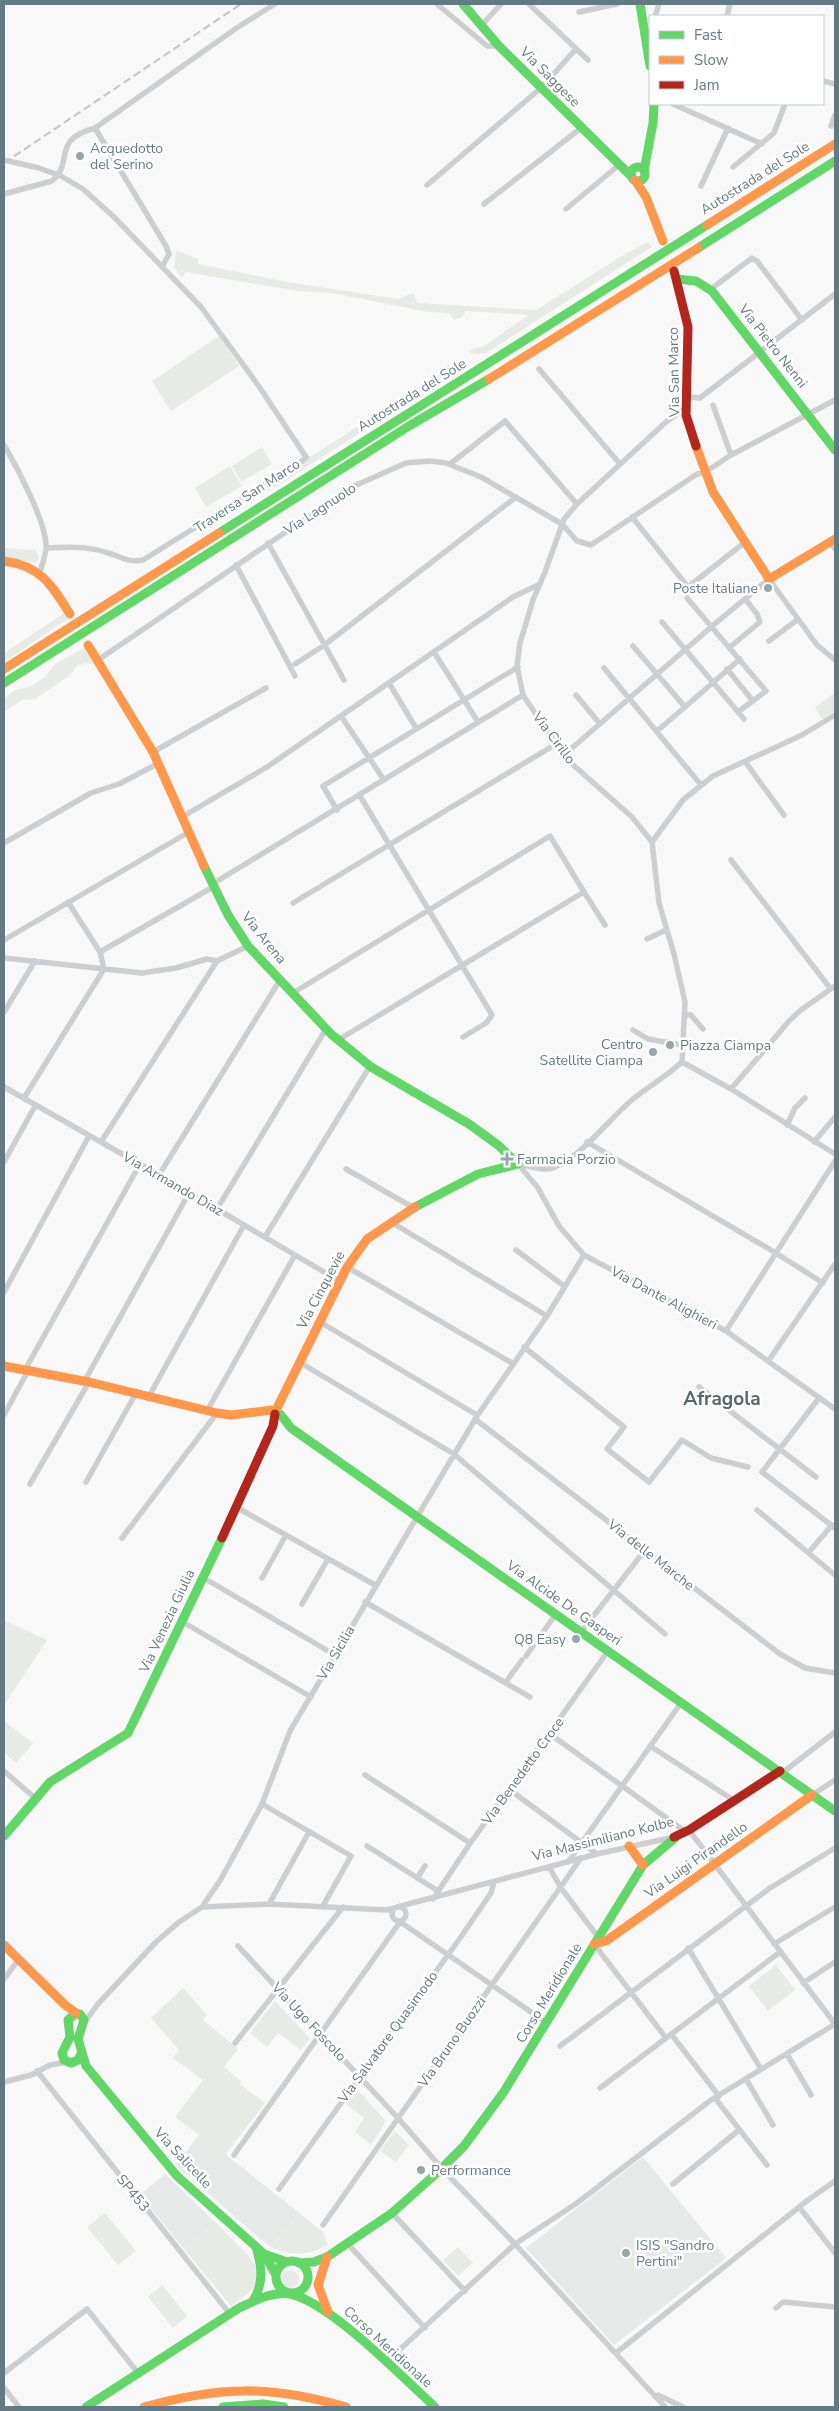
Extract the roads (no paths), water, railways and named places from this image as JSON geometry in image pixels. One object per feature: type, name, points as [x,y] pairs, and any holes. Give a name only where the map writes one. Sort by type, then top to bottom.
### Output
[{"type":"main road","name":"Via Saggese","points":[[463,4],[499,46],[620,166],[638,173]]},
{"type":"main road","points":[[640,4],[649,32]]},
{"type":"main road","points":[[654,105],[649,150],[638,173],[664,241]]},
{"type":"main road","name":"Autostrada del Sole","points":[[4,669],[835,144]]},
{"type":"main road","name":"Autostrada del Sole","points":[[4,683],[409,426],[506,369],[835,161]]},
{"type":"main road","name":"Via Pietro Nenni","points":[[675,275],[698,281],[711,290],[835,450]]},
{"type":"main road","name":"Via San Marco","points":[[675,275],[688,327],[690,397],[686,415],[704,473],[723,510],[769,579]]},
{"type":"main road","points":[[769,579],[833,543]]},
{"type":"main road","points":[[4,562],[27,565],[40,572],[50,582],[70,614]]},
{"type":"main road","name":"Via Arena","points":[[88,645],[159,763],[189,832],[216,883],[228,915],[248,946],[326,1029],[370,1066],[468,1124],[498,1145],[518,1164]]},
{"type":"main road","name":"Via Cinquevie","points":[[276,1411],[347,1267],[367,1239],[414,1208],[478,1174],[518,1164]]},
{"type":"main road","points":[[4,1366],[28,1369],[217,1413],[231,1415],[276,1411]]},
{"type":"main road","name":"Via Venezia Giulia","points":[[4,1836],[58,1776],[116,1744],[128,1733],[137,1718],[236,1507],[273,1426],[276,1411]]},
{"type":"main road","name":"Via Alcide De Gasperi","points":[[276,1411],[291,1428],[835,1811]]},
{"type":"main road","name":"Via Massimiliano Kolbe","points":[[675,1837],[688,1831],[781,1772]]},
{"type":"main road","name":"Via Luigi Pirandello","points":[[596,1941],[606,1941],[812,1795]]},
{"type":"main road","name":"Corso Meridionale","points":[[327,2257],[392,2212],[464,2146],[497,2101],[548,2023],[596,1941],[644,1865],[675,1837]]},
{"type":"main road","points":[[629,1846],[644,1865]]},
{"type":"main road","points":[[4,1945],[48,1986],[64,2004],[83,2017],[85,2023]]},
{"type":"main road","points":[[64,2004],[70,2037],[63,2050],[63,2056],[70,2062],[78,2060],[81,2054]]},
{"type":"main road","points":[[68,2022],[69,2018],[77,2013]]},
{"type":"main road","name":"Via Salicelle","points":[[85,2023],[78,2036],[81,2054],[90,2072],[177,2176],[264,2254]]},
{"type":"main road","name":"Via Salicelle","points":[[70,2062],[90,2072]]},
{"type":"main road","points":[[86,2407],[252,2301],[258,2294],[263,2276],[262,2266],[255,2246]]},
{"type":"main road","points":[[264,2254],[287,2262],[299,2263],[314,2262],[327,2257]]},
{"type":"main road","points":[[264,2254],[276,2274],[279,2288],[325,2310]]},
{"type":"main road","points":[[325,2310],[318,2285],[327,2257]]},
{"type":"main road","points":[[276,2274],[280,2266],[287,2262]]},
{"type":"main road","points":[[252,2301],[291,2294],[302,2290],[306,2284],[306,2270],[299,2263]]},
{"type":"main road","points":[[306,2284],[325,2310]]},
{"type":"main road","name":"Corso Meridionale","points":[[325,2310],[435,2407]]},
{"type":"main road","points":[[144,2407],[210,2392],[258,2391],[291,2393],[346,2407]]},
{"type":"main road","points":[[223,2407],[263,2404],[284,2407]]},
{"type":"street","points":[[4,194],[52,181],[58,176],[68,142],[75,136],[95,128],[238,27],[275,4]]},
{"type":"street","points":[[437,4],[487,46],[499,46]]},
{"type":"street","points":[[481,26],[501,4]]},
{"type":"street","points":[[529,4],[588,60]]},
{"type":"street","points":[[579,12],[617,4]]},
{"type":"street","points":[[427,185],[541,88],[576,48]]},
{"type":"street","points":[[675,105],[762,144]]},
{"type":"street","points":[[733,167],[774,133],[785,105]]},
{"type":"street","points":[[831,126],[835,115]]},
{"type":"street","points":[[4,160],[32,166],[61,176],[83,189],[114,217],[162,267],[169,254],[166,246],[95,128]]},
{"type":"street","points":[[484,204],[581,128]]},
{"type":"street","points":[[701,186],[728,128]]},
{"type":"street","points":[[566,209],[620,166]]},
{"type":"street","points":[[711,290],[752,258],[757,261],[802,320]]},
{"type":"street","name":"Traversa San Marco","points":[[46,548],[85,548],[105,551],[131,562],[143,560],[302,461],[306,456],[303,449],[201,307],[162,267]]},
{"type":"street","points":[[690,397],[700,398],[835,294]]},
{"type":"street","points":[[539,369],[620,464]]},
{"type":"street","name":"Via Cirillo","points":[[652,842],[632,817],[564,755],[556,744],[523,694],[518,667],[520,643],[533,600],[562,524],[577,504],[666,422],[683,410],[690,397]]},
{"type":"street","points":[[562,524],[577,541],[591,545],[697,474],[704,473],[732,455],[835,400]]},
{"type":"street","points":[[713,405],[732,455]]},
{"type":"street","points":[[450,464],[505,420],[577,504]]},
{"type":"street","points":[[4,445],[27,490],[40,521],[46,548],[40,572]]},
{"type":"street","name":"Via Lagnuolo","points":[[98,660],[352,487],[406,463],[430,461],[450,464],[481,477],[562,524]]},
{"type":"street","points":[[295,664],[324,645],[516,497]]},
{"type":"street","points":[[632,516],[688,587],[744,543]]},
{"type":"street","points":[[268,543],[344,680]]},
{"type":"street","points":[[236,566],[295,676]]},
{"type":"street","points":[[564,755],[769,579]]},
{"type":"street","name":"Via San Marco","points":[[769,579],[797,620],[821,649],[835,660]]},
{"type":"street","points":[[182,817],[267,767],[513,597],[540,584]]},
{"type":"street","points":[[687,598],[730,646],[766,691],[738,712]]},
{"type":"street","points":[[730,646],[760,622],[757,614],[744,599]]},
{"type":"street","points":[[769,641],[797,620]]},
{"type":"street","points":[[662,622],[714,681],[744,719]]},
{"type":"street","points":[[633,646],[685,707]]},
{"type":"street","points":[[434,652],[478,722]]},
{"type":"street","points":[[657,730],[740,658]]},
{"type":"street","points":[[337,810],[323,786],[518,667]]},
{"type":"street","points":[[604,668],[702,784]]},
{"type":"street","points":[[727,670],[753,701]]},
{"type":"street","points":[[389,683],[416,728]]},
{"type":"street","points":[[153,752],[266,688]]},
{"type":"street","points":[[100,952],[360,796],[523,694]]},
{"type":"street","points":[[576,695],[600,724]]},
{"type":"street","points":[[518,1164],[546,1169],[554,1168],[587,1142],[633,1099],[667,1076],[682,1062],[685,1015],[676,961],[659,903],[652,842],[673,812],[713,776],[802,735],[835,715]]},
{"type":"street","points":[[341,716],[384,780]]},
{"type":"street","points":[[293,904],[556,744]]},
{"type":"street","points":[[746,762],[784,815]]},
{"type":"street","points":[[4,843],[91,793],[120,784],[159,763]]},
{"type":"street","points":[[360,796],[430,909],[492,1015],[486,1023],[464,1037]]},
{"type":"street","points":[[4,940],[189,832]]},
{"type":"street","points":[[293,993],[550,836],[605,925]]},
{"type":"street","points":[[731,860],[833,987],[790,1020],[731,1089]]},
{"type":"street","points":[[338,1040],[584,892]]},
{"type":"street","points":[[24,1098],[104,969],[100,952],[68,902]]},
{"type":"street","points":[[647,939],[666,930]]},
{"type":"street","points":[[4,958],[128,972],[160,972],[207,959],[217,960],[248,946]]},
{"type":"street","points":[[101,1142],[217,960]]},
{"type":"street","points":[[4,1012],[35,961]]},
{"type":"street","points":[[159,1175],[280,980]]},
{"type":"street","points":[[685,1015],[691,1015],[703,1029]]},
{"type":"street","points":[[217,1209],[326,1029]]},
{"type":"street","points":[[633,1030],[648,1040],[682,1045]]},
{"type":"street","points":[[682,1062],[731,1089],[835,1154]]},
{"type":"street","points":[[265,1237],[370,1066]]},
{"type":"street","name":"Via Armando Diaz","points":[[4,1088],[140,1164],[341,1282]]},
{"type":"street","points":[[787,1125],[795,1108],[805,1098]]},
{"type":"street","points":[[4,1162],[35,1106]]},
{"type":"street","points":[[814,1142],[835,1117]]},
{"type":"street","points":[[4,1292],[89,1136]]},
{"type":"street","points":[[587,1142],[776,1253],[823,1283]]},
{"type":"street","points":[[726,1331],[835,1161]]},
{"type":"street","points":[[4,1415],[140,1164]]},
{"type":"street","name":"Via Dante Alighieri","points":[[518,1164],[538,1188],[558,1226],[584,1255],[726,1331],[835,1409]]},
{"type":"street","points":[[346,1169],[414,1208]]},
{"type":"street","points":[[30,1484],[189,1193]]},
{"type":"street","points":[[391,1222],[547,1316]]},
{"type":"street","points":[[148,1398],[244,1225]]},
{"type":"street","points":[[516,1250],[564,1286]]},
{"type":"street","points":[[207,1411],[295,1255]]},
{"type":"street","name":"Via Sicilia","points":[[85,2023],[97,2005],[156,1942],[179,1922],[202,1907],[221,1880],[262,1804],[290,1731],[476,1417],[512,1363],[547,1316],[584,1255]]},
{"type":"street","points":[[768,1360],[835,1264]]},
{"type":"street","points":[[347,1267],[512,1363]]},
{"type":"street","name":"Via delle Marche","points":[[320,1322],[476,1417],[780,1654],[805,1668],[835,1673]]},
{"type":"street","points":[[524,1347],[624,1427],[607,1449],[649,1482],[682,1440],[711,1458],[748,1467]]},
{"type":"street","points":[[299,1362],[454,1454],[665,1634]]},
{"type":"street","points":[[699,1387],[816,1476]]},
{"type":"street","points":[[86,1482],[135,1395]]},
{"type":"street","points":[[809,1552],[834,1527],[762,1472],[778,1448],[819,1398]]},
{"type":"street","points":[[122,1538],[217,1413]]},
{"type":"street","points":[[236,1507],[375,1585]]},
{"type":"street","points":[[756,1510],[835,1575]]},
{"type":"street","points":[[262,1578],[286,1535]]},
{"type":"street","points":[[581,1632],[645,1550]]},
{"type":"street","points":[[302,1604],[328,1558]]},
{"type":"street","points":[[202,1577],[335,1655]]},
{"type":"street","points":[[365,1602],[530,1697]]},
{"type":"street","points":[[506,1682],[556,1614]]},
{"type":"street","points":[[181,1621],[311,1697]]},
{"type":"street","name":"Via Benedetto Croce","points":[[433,1899],[470,1843],[510,1790],[608,1651]]},
{"type":"street","points":[[568,1862],[621,1784],[681,1703]]},
{"type":"street","points":[[781,1772],[835,1732]]},
{"type":"street","points":[[385,2363],[515,2244],[577,2203],[717,2097],[835,2024],[688,1831],[550,1734]]},
{"type":"street","points":[[650,1746],[735,1801]]},
{"type":"street","points":[[4,1771],[36,1799]]},
{"type":"street","points":[[365,1775],[470,1843]]},
{"type":"street","points":[[812,1795],[835,1780]]},
{"type":"street","points":[[510,1790],[597,1854]]},
{"type":"street","points":[[262,1804],[350,1856],[323,1906]]},
{"type":"street","points":[[269,1904],[309,1832]]},
{"type":"street","name":"Via Massimiliano Kolbe","points":[[202,1907],[269,1904],[378,1909],[396,1908],[581,1858],[675,1837]]},
{"type":"street","points":[[367,1846],[438,1891]]},
{"type":"street","points":[[560,2046],[770,1888],[835,1848]]},
{"type":"street","name":"Via Bruno Buozzi","points":[[323,2225],[581,1858]]},
{"type":"street","points":[[417,1878],[425,1866]]},
{"type":"street","points":[[549,1867],[631,1992],[717,2097],[739,2130],[767,2165]]},
{"type":"street","name":"Via Salvatore Quasimodo","points":[[279,2189],[491,1893],[494,1882]]},
{"type":"street","points":[[234,2155],[395,1930],[398,1921],[418,1903]]},
{"type":"street","points":[[235,2043],[343,1907]]},
{"type":"street","points":[[774,1944],[835,1907]]},
{"type":"street","points":[[398,1921],[392,1914],[396,1908],[404,1909],[405,1916]]},
{"type":"street","points":[[378,1909],[548,2023]]},
{"type":"street","name":"Via Ugo Foscolo","points":[[238,1946],[665,2407]]},
{"type":"street","points":[[688,1948],[761,2069]]},
{"type":"street","points":[[600,2088],[780,1952]]},
{"type":"street","points":[[4,1978],[19,1960]]},
{"type":"street","points":[[803,1983],[835,1962]]},
{"type":"street","name":"Via Sicilia","points":[[77,2013],[97,2005]]},
{"type":"street","points":[[4,2082],[37,2071],[50,2064],[63,2050]]},
{"type":"street","points":[[787,2054],[811,2094]]},
{"type":"street","points":[[50,2064],[70,2062]]},
{"type":"street","name":"SP453","points":[[37,2071],[230,2314]]},
{"type":"street","points":[[746,2079],[773,2125]]},
{"type":"street","points":[[673,2184],[739,2130]]},
{"type":"street","points":[[616,2353],[835,2181]]},
{"type":"street","points":[[800,2208],[835,2253]]},
{"type":"street","points":[[392,2212],[465,2291]]},
{"type":"street","points":[[347,2243],[425,2328]]},
{"type":"street","points":[[776,2308],[783,2302],[835,2307]]},
{"type":"street","points":[[4,2373],[87,2309],[138,2373]]},
{"type":"street","points":[[4,2388],[19,2407]]},
{"type":"street","points":[[654,2393],[683,2407]]},
{"type":"railway","points":[[4,163],[241,4]]},
{"type":"place","name":"Acquedotto del Serino","points":[[80,156]]},
{"type":"place","name":"Poste Italiane","points":[[768,588]]},
{"type":"place","name":"Piazza Ciampa","points":[[670,1045]]},
{"type":"place","name":"Centro Satellite Ciampa","points":[[653,1052]]},
{"type":"place","name":"Farmacia Porzio","points":[[507,1159]]},
{"type":"place","name":"Q8 Easy","points":[[576,1639]]},
{"type":"place","name":"Performance","points":[[421,2170]]},
{"type":"place","name":"ISIS \"Sandro Pertini\"","points":[[626,2253]]},
{"type":"district","name":"Afragola","points":[[722,1399]]}]
